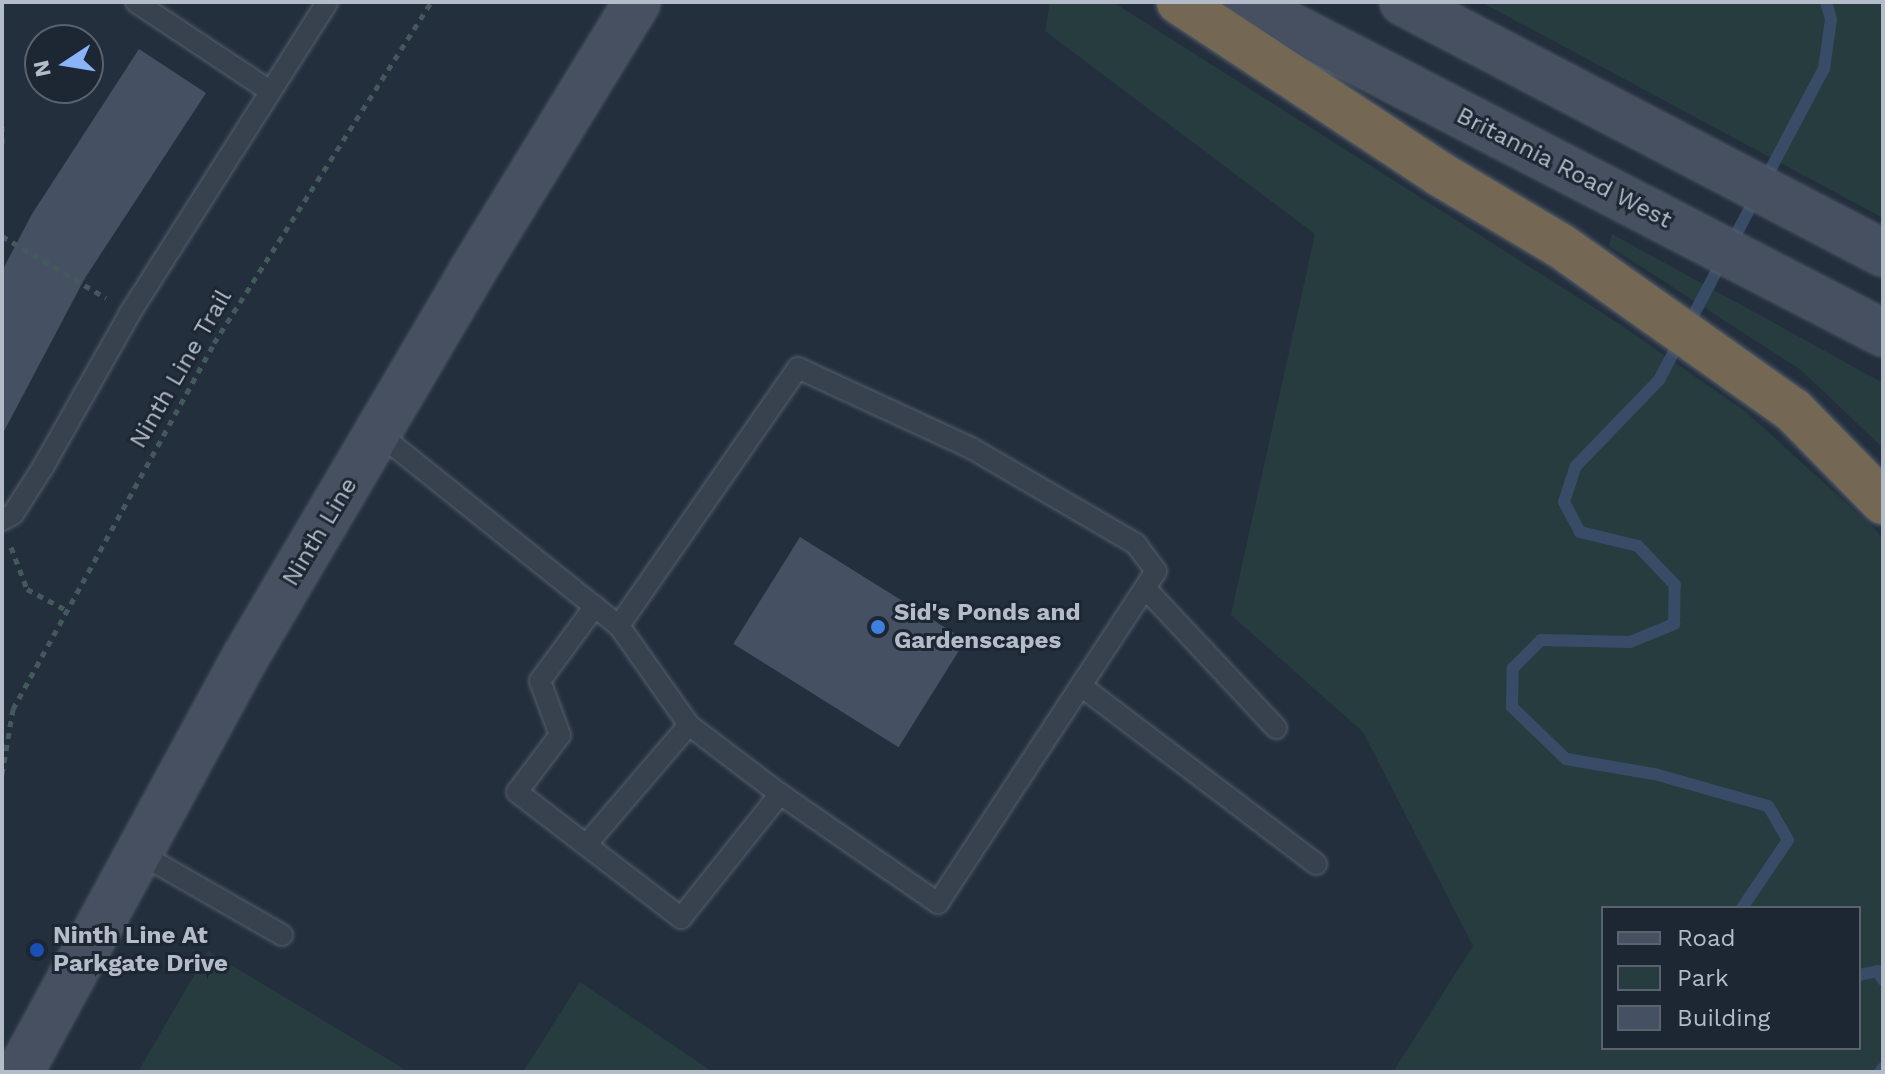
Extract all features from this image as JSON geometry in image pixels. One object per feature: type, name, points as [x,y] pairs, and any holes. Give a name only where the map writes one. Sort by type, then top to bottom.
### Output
[{"type":"highway","points":[[1179,2],[1438,173],[1561,246],[1793,410],[1883,502]]},
{"type":"main road","name":"Ninth Line","points":[[20,1072],[246,656],[637,2]]},
{"type":"main road","name":"Britannia Road West","points":[[1244,2],[1874,329]]},
{"type":"main road","points":[[1403,2],[1883,253]]},
{"type":"lane","points":[[136,2],[270,91]]},
{"type":"lane","points":[[4,528],[43,467],[130,313],[327,2]]},
{"type":"lane","points":[[378,433],[619,626],[689,725],[780,794],[938,903],[1156,571],[1136,544],[971,448],[798,368],[619,626]]},
{"type":"lane","points":[[1145,588],[1276,728]]},
{"type":"lane","points":[[595,606],[540,681],[560,735],[517,792],[681,918],[780,794]]},
{"type":"lane","points":[[1081,686],[1316,864]]},
{"type":"lane","points":[[586,845],[689,725]]},
{"type":"lane","points":[[139,853],[282,935]]},
{"type":"path","name":"Ninth Line Trail","points":[[2,774],[13,709],[214,343],[431,2]]},
{"type":"path","points":[[2,126],[2,145]]},
{"type":"path","points":[[2,236],[130,313]]},
{"type":"path","points":[[4,528],[27,589],[68,611]]},
{"type":"green space","points":[[1050,2],[1113,2],[1618,323],[1745,411],[1876,530],[1883,540],[1883,1072],[1393,1072],[1473,946],[1363,732],[1231,615],[1315,234],[1045,31]]},
{"type":"green space","points":[[1481,2],[1883,2],[1883,218]]},
{"type":"green space","points":[[1612,234],[1883,383],[1883,448],[1801,370],[1609,246]]},
{"type":"green space","points":[[208,951],[409,1072],[138,1072]]},
{"type":"green space","points":[[580,982],[713,1072],[523,1072]]},
{"type":"building","points":[[139,49],[206,93],[85,278],[2,435],[2,271],[32,214]]},
{"type":"building","points":[[800,537],[965,640],[899,747],[733,644]]},
{"type":"waterway","points":[[1743,906],[1788,840],[1768,806],[1654,774],[1566,759],[1512,707],[1513,668],[1541,640],[1630,642],[1674,624],[1675,585],[1638,546],[1580,532],[1564,502],[1576,466],[1659,380],[1824,69],[1831,19],[1826,2]]},
{"type":"waterway","points":[[1861,975],[1878,971],[1883,980]]},
{"type":"waterway","points":[[1880,1072],[1883,1068]]},
{"type":"place","name":"Sid's Ponds and Gardenscapes","points":[[878,627]]},
{"type":"place","name":"Ninth Line At Parkgate Drive","points":[[37,950]]}]
